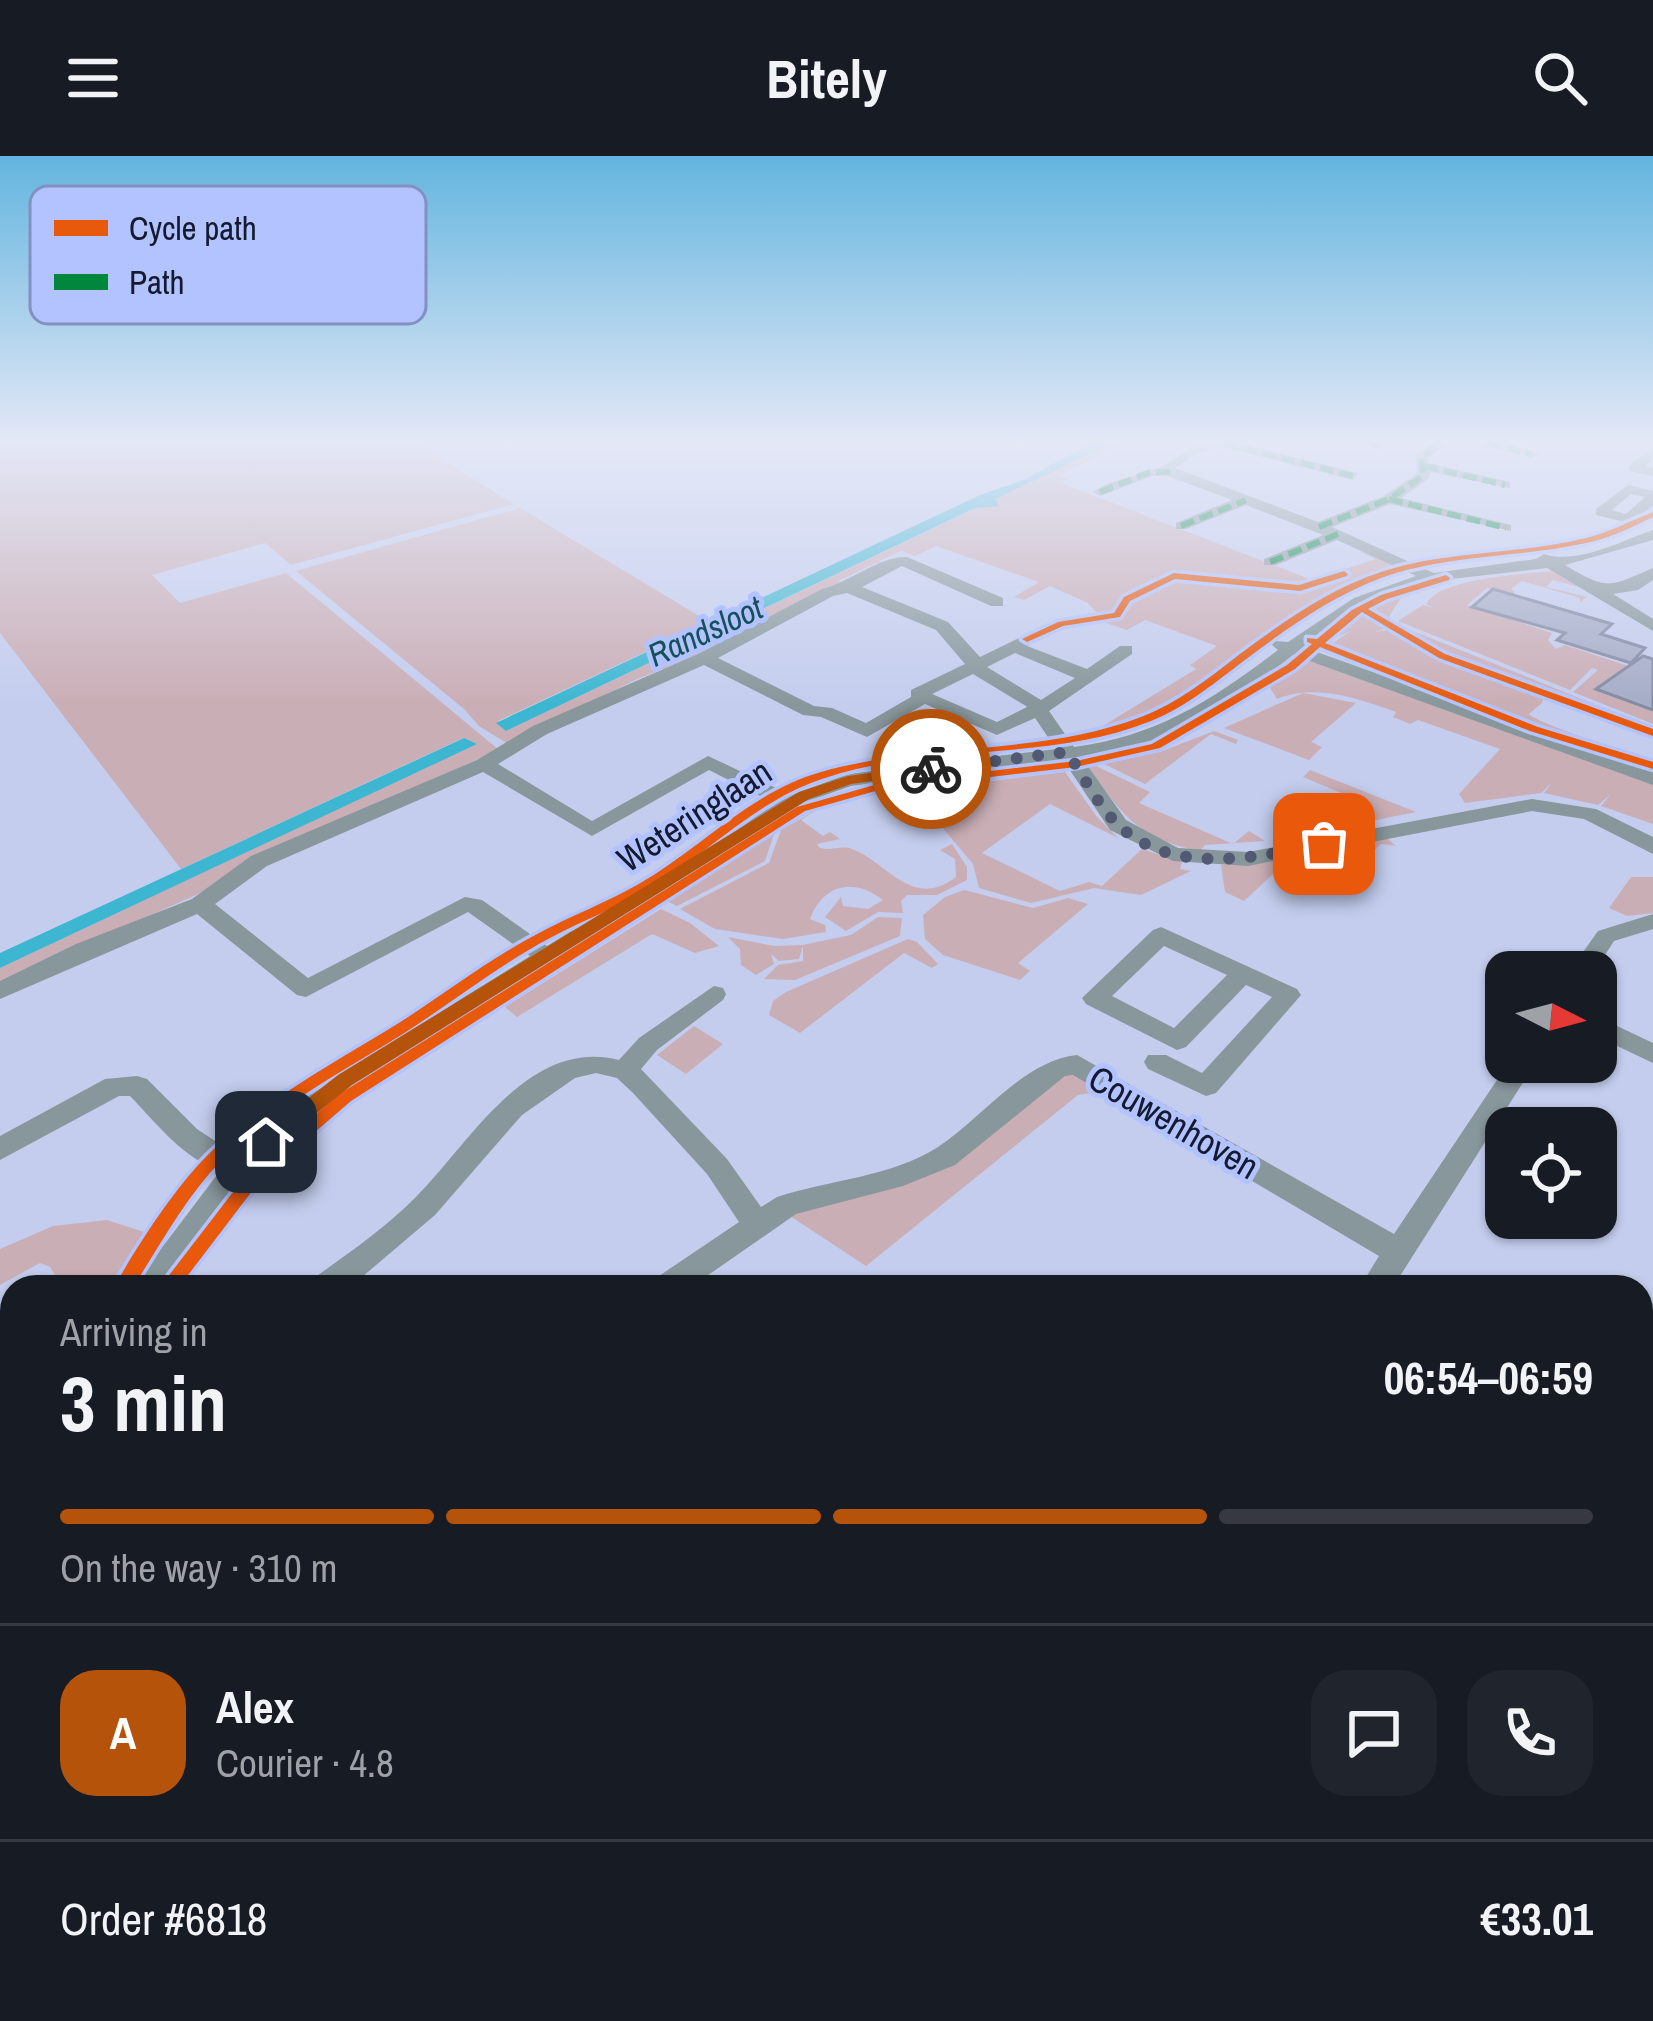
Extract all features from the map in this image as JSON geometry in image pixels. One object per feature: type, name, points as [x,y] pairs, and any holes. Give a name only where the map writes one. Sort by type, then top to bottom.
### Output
[{"type":"street","points":[[1327,530],[1426,575]]},
{"type":"street","name":"Weteringlaan","points":[[157,1275],[240,1168],[292,1118],[345,1080],[792,803],[848,780],[1143,740],[1191,720],[1284,646],[1354,604],[1426,575],[1623,548],[1653,531]]},
{"type":"street","points":[[1270,562],[1338,534]]},
{"type":"street","points":[[1542,558],[1653,626]]},
{"type":"street","points":[[849,588],[901,560],[949,579],[922,594]]},
{"type":"street","points":[[1597,591],[1632,587],[1653,573]]},
{"type":"street","points":[[0,992],[85,950],[200,904],[259,861],[484,764],[540,730],[704,658],[828,592],[849,588],[997,602]]},
{"type":"street","points":[[922,594],[977,669],[1038,709],[1075,750],[1118,825],[1151,845],[1202,859],[1249,859],[1532,805],[1589,813],[1630,830],[1653,847]]},
{"type":"street","points":[[1087,676],[1020,643],[977,669],[959,670],[918,694],[997,729],[1087,681],[1087,676],[1126,650]]},
{"type":"street","points":[[1284,646],[1653,779]]},
{"type":"street","points":[[704,658],[810,711],[825,712],[867,731],[924,697]]},
{"type":"street","points":[[484,764],[592,830],[708,762],[792,803]]},
{"type":"street","points":[[200,904],[306,989],[465,904],[474,905],[548,957]]},
{"type":"street","points":[[1595,951],[1606,935],[1653,921]]},
{"type":"street","name":"Couwenhoven","points":[[1157,1062],[1206,1086],[1288,995],[1243,973],[1161,935],[1095,998],[1177,1041],[1243,973]]},
{"type":"street","points":[[624,1071],[648,1044],[714,994]]},
{"type":"street","points":[[1617,1035],[1653,1054]]},
{"type":"street","name":"Couwenhoven","points":[[684,1275],[787,1205],[903,1175],[945,1157],[1058,1067],[1077,1065],[1400,1253]]},
{"type":"street","points":[[342,1275],[428,1204],[500,1119],[528,1094],[568,1070],[590,1066],[624,1071],[736,1184],[755,1223]]},
{"type":"street","points":[[1384,1275],[1509,1083]]},
{"type":"street","points":[[0,1149],[115,1085],[128,1084],[214,1158],[240,1168]]},
{"type":"shaded area","points":[[0,530],[419,530],[291,565],[265,543],[152,575],[180,603],[286,573],[499,750],[332,824],[198,894],[0,982],[0,968],[475,744],[463,738],[181,869],[0,633]]},
{"type":"shaded area","points":[[442,530],[557,530],[709,622],[498,721],[506,731],[930,530],[1183,530],[1312,580],[1376,559],[1360,552],[1366,549],[1404,568],[1369,576],[1333,592],[1187,693],[1111,730],[1103,726],[1196,669],[1190,665],[1217,646],[1145,620],[1127,630],[1106,623],[1088,603],[1050,586],[1024,600],[1014,597],[1039,582],[936,546],[915,556],[901,551],[879,561],[883,565],[876,563],[838,581],[842,585],[820,591],[508,744],[479,726],[296,571]]},
{"type":"shaded area","points":[[1552,571],[1579,587],[1553,580],[1546,587],[1587,597],[1580,602],[1580,598],[1522,581],[1511,589],[1512,595],[1487,588],[1467,605],[1552,633],[1548,640],[1556,649],[1565,645],[1628,666],[1597,689],[1653,710],[1653,724],[1573,692],[1598,670],[1592,668],[1570,690],[1398,621],[1423,605],[1434,608],[1426,604],[1448,588]]},
{"type":"shaded area","points":[[1404,593],[1389,617],[1370,608],[1364,612],[1386,628],[1375,632],[1388,630],[1514,687],[1545,693],[1542,703],[1529,714],[1653,759],[1653,764],[1531,725],[1330,645],[1352,630],[1327,642],[1361,610]]},
{"type":"shaded area","points":[[1398,625],[1595,706],[1516,684],[1392,628]]},
{"type":"shaded area","points":[[1310,661],[1653,784],[1653,824],[1601,806],[1610,795],[1598,805],[1544,793],[1552,783],[1541,793],[1465,803],[1459,794],[1500,749],[1418,720],[1410,724],[1393,717],[1396,712],[1352,698],[1307,692],[1277,699],[1269,686]]},
{"type":"shaded area","points":[[1303,693],[1356,703],[1311,742],[1322,747],[1309,760],[1224,728]]},
{"type":"shaded area","points":[[1214,731],[1238,740],[1236,744],[1211,734],[1145,784],[1104,764],[1160,752]]},
{"type":"shaded area","points":[[1096,766],[1150,792],[1139,803],[1231,843],[1205,845],[1200,851],[1147,832],[1111,799],[1088,767]]},
{"type":"shaded area","points":[[1310,770],[1416,812],[1291,837],[1286,829],[1305,811],[1317,814],[1326,806],[1318,801],[1329,804],[1341,793],[1303,777]]},
{"type":"shaded area","points":[[1065,772],[1118,838],[1050,804],[982,853],[1060,891],[1089,882],[1102,886],[1142,849],[1182,862],[1180,869],[1191,871],[1141,895],[1094,888],[1031,903],[979,888],[973,864],[930,813],[925,789]]},
{"type":"shaded area","points":[[820,808],[801,820],[823,836],[830,832],[840,839],[817,844],[820,848],[849,848],[911,886],[925,889],[956,877],[955,859],[940,850],[952,844],[967,867],[967,880],[937,895],[907,895],[901,901],[903,913],[878,912],[846,931],[825,917],[841,897],[843,906],[868,909],[883,900],[861,888],[840,888],[823,898],[810,919],[825,925],[826,932],[783,939],[715,929],[680,909],[769,863],[781,830]]},
{"type":"shaded area","points":[[776,828],[765,861],[677,906],[666,901]]},
{"type":"shaded area","points":[[1249,831],[1265,841],[1234,843]]},
{"type":"shaded area","points":[[1387,838],[1396,846],[1381,844],[1366,858],[1375,864],[1358,859],[1349,868],[1358,875],[1342,869],[1332,880],[1285,857]]},
{"type":"shaded area","points":[[1281,859],[1285,863],[1244,901],[1225,892],[1221,865]]},
{"type":"shaded area","points":[[1631,877],[1653,877],[1653,913],[1627,916],[1609,908]]},
{"type":"shaded area","points":[[964,890],[1033,908],[1068,898],[1088,904],[1018,963],[1030,971],[1020,980],[943,955],[925,939],[923,915],[945,897]]},
{"type":"shaded area","points":[[661,909],[690,923],[719,946],[695,953],[652,934],[517,1017],[505,1007]]},
{"type":"shaded area","points":[[878,917],[902,918],[900,936],[795,980],[764,979],[778,965],[803,961],[803,946],[799,959],[779,961],[771,954],[774,964],[756,975],[741,965],[740,949],[728,937],[774,946],[802,945],[851,935]]},
{"type":"shaded area","points":[[908,939],[938,964],[932,968],[904,953],[800,1033],[769,1015],[773,1001],[786,992]]},
{"type":"shaded area","points":[[694,1026],[723,1044],[686,1074],[657,1055]]},
{"type":"shaded area","points":[[1069,1071],[1112,1090],[1078,1095],[866,1266],[787,1214],[880,1189]]},
{"type":"shaded area","points":[[107,1220],[147,1233],[116,1275],[55,1275],[40,1263],[18,1275],[0,1275],[0,1249],[53,1226]]},
{"type":"water","name":"Randsloot","points":[[906,530],[929,530],[506,731],[496,723]]},
{"type":"water","points":[[464,738],[477,744],[0,968],[0,953]]},
{"type":"building","points":[[1493,589],[1612,624],[1601,634],[1645,648],[1631,663],[1557,640],[1565,633],[1472,607]]},
{"type":"building","points":[[1643,656],[1653,659],[1653,710],[1596,689]]},
{"type":"marked path","points":[[1270,562],[1338,534]]},
{"type":"cycle path","points":[[131,1275],[190,1185],[257,1121],[513,953],[638,890],[796,785],[860,765],[1063,741],[1142,721],[1184,699],[1312,609],[1381,575],[1449,559],[1553,547],[1621,530]]},
{"type":"cycle path","points":[[1027,639],[1061,624],[1117,615],[1127,599],[1174,576],[1300,588],[1344,574]]},
{"type":"cycle path","points":[[178,1275],[256,1174],[346,1097],[801,809],[878,787],[1076,764],[1156,746],[1291,667],[1355,612],[1384,597],[1446,578]]},
{"type":"cycle path","points":[[1366,611],[1442,656],[1653,733]]},
{"type":"cycle path","points":[[1310,640],[1534,729],[1653,766]]},
{"type":"way so far","points":[[931,769],[1067,752],[1118,825],[1173,854],[1249,859],[1324,844]]},
{"type":"route","points":[[266,1142],[345,1080],[804,796],[848,780],[931,769]]}]
